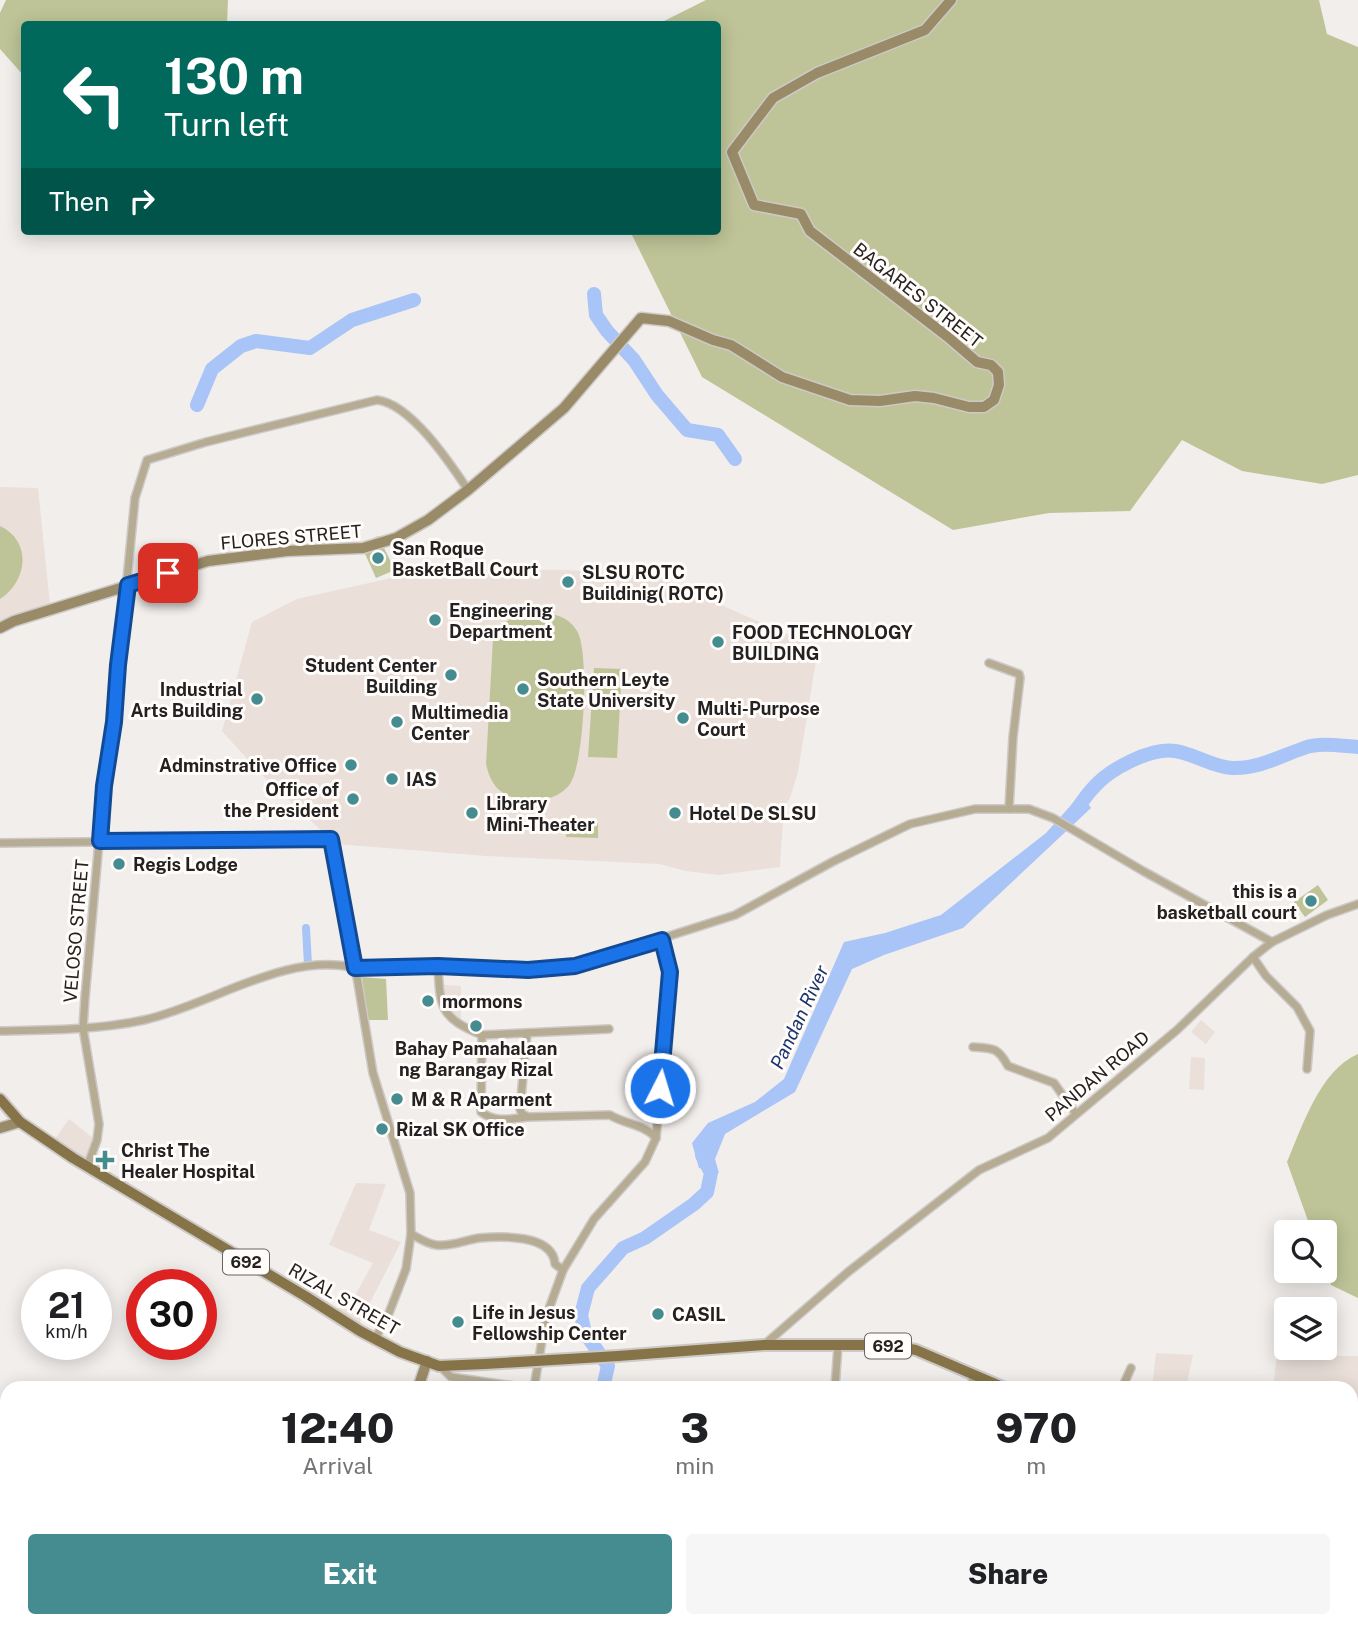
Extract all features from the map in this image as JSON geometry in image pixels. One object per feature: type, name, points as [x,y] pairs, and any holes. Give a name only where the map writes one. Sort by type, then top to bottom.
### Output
[{"type":"main road","name":"RIZAL STREET","points":[[0,1099],[20,1122],[87,1167],[375,1339],[400,1352],[439,1366],[764,1345]]},
{"type":"main road","name":"692","points":[[764,1345],[864,1345],[916,1350],[989,1381]]},
{"type":"street","name":"BAGARES STREET","points":[[610,356],[641,318],[669,321],[731,345],[782,377],[850,400],[880,401],[915,396],[969,407],[984,407],[994,400],[999,385],[998,372],[991,365],[977,362],[937,328],[830,247],[810,231],[801,214],[754,205],[732,152],[773,98],[817,73],[925,30],[951,0]]},
{"type":"street","name":"FLORES STREET","points":[[0,628],[14,621],[208,561],[246,554],[363,548],[396,538],[428,520],[468,490],[564,408],[610,356]]},
{"type":"street","name":"VELOSO STREET","points":[[87,1167],[97,1140],[99,1124],[83,1028],[104,786],[114,722],[135,498],[147,460],[206,442],[377,400],[386,401],[413,420],[468,490]]},
{"type":"street","points":[[989,663],[1018,674],[1020,678],[1009,809]]},
{"type":"street","points":[[0,1031],[83,1028],[144,1020],[190,1007],[256,980],[300,967],[438,966],[528,970],[575,966],[735,915],[834,861],[910,824],[975,809],[1029,808],[1053,818],[1272,942]]},
{"type":"street","points":[[0,843],[331,839],[373,1073],[410,1193],[411,1234],[406,1269],[399,1292],[375,1339]]},
{"type":"street","name":"PANDAN ROAD","points":[[764,1345],[848,1272],[979,1170],[1048,1138],[1177,1030],[1242,970],[1252,957],[1272,942],[1358,904]]},
{"type":"street","points":[[535,1381],[546,1317],[563,1270],[594,1219],[645,1162],[656,1138],[670,972],[662,940]]},
{"type":"street","points":[[1252,957],[1266,976],[1297,1007],[1310,1031],[1307,1069]]},
{"type":"street","points":[[438,966],[439,996],[445,1013],[462,1027],[482,1035],[609,1029]]},
{"type":"street","points":[[527,1034],[520,1110],[528,1117]]},
{"type":"street","points":[[482,1035],[481,1112],[491,1119],[610,1115],[638,1126],[656,1138]]},
{"type":"street","points":[[973,1047],[991,1048],[1002,1054],[1008,1066],[1054,1083],[1076,1114]]},
{"type":"street","points":[[0,1128],[20,1122]]},
{"type":"street","points":[[411,1234],[434,1245],[502,1237],[531,1241],[542,1244],[554,1254],[555,1264],[563,1270]]},
{"type":"street","points":[[836,1381],[838,1346]]},
{"type":"street","points":[[420,1381],[427,1361]]},
{"type":"street","points":[[439,1366],[452,1377],[480,1381]]},
{"type":"street","points":[[1125,1381],[1131,1368]]},
{"type":"street","points":[[972,1373],[973,1381]]},
{"type":"shaded area","points":[[0,487],[38,488],[50,604],[0,622]]},
{"type":"shaded area","name":"Southern Leyte State University","points":[[498,569],[567,570],[658,577],[818,648],[798,772],[790,798],[784,806],[780,867],[719,875],[659,864],[486,856],[336,844],[336,836],[325,834],[259,772],[222,731],[252,622],[297,599],[405,575]]},
{"type":"shaded area","points":[[444,985],[461,986],[461,1023],[446,1007]]},
{"type":"shaded area","points":[[1201,1020],[1215,1032],[1206,1044],[1191,1032]]},
{"type":"shaded area","points":[[1191,1057],[1205,1058],[1204,1090],[1189,1089]]},
{"type":"shaded area","points":[[69,1119],[94,1139],[84,1161],[55,1139]]},
{"type":"shaded area","points":[[356,1183],[386,1184],[369,1230],[401,1242],[359,1324],[337,1311],[344,1300],[351,1303],[373,1263],[329,1245]]},
{"type":"shaded area","points":[[1156,1353],[1193,1355],[1187,1381],[1153,1381]]},
{"type":"shaded area","points":[[1337,1356],[1358,1356],[1358,1381],[1274,1381],[1276,1360],[1337,1360]]},
{"type":"green space","points":[[6,0],[228,0],[227,21],[21,21],[21,73],[0,49],[0,13]]},
{"type":"green space","points":[[706,0],[1319,0],[1327,34],[1358,47],[1358,475],[1322,484],[1242,471],[1182,440],[1130,511],[1049,513],[953,530],[702,377],[632,235],[721,235],[721,21],[664,21]]},
{"type":"green space","points":[[0,526],[17,541],[22,561],[16,582],[0,599]]},
{"type":"green space","name":"San Roque BasketBall Court","points":[[378,536],[395,570],[376,578],[361,545]]},
{"type":"green space","points":[[530,612],[557,615],[573,625],[581,642],[584,683],[582,732],[575,773],[563,791],[535,801],[514,798],[497,788],[486,764],[493,639],[499,628],[508,621]]},
{"type":"green space","points":[[594,668],[622,669],[617,758],[588,757]]},
{"type":"green space","points":[[567,822],[598,823],[598,838],[566,837]]},
{"type":"green space","name":"this is a basketball court","points":[[1318,885],[1328,900],[1305,917],[1294,902]]},
{"type":"green space","points":[[362,977],[386,979],[388,1020],[366,1020]]},
{"type":"green space","points":[[1358,1054],[1358,1298],[1331,1285],[1330,1283],[1337,1283],[1337,1220],[1308,1220],[1287,1162],[1314,1101],[1333,1073]]},
{"type":"water","points":[[1081,794],[1091,808],[963,928],[852,969],[795,1092],[725,1134],[715,1159],[719,1173],[699,1168],[692,1143],[708,1123],[755,1102],[784,1079],[844,942],[885,933],[941,915],[1046,833]]},
{"type":"waterway","points":[[594,294],[596,315],[634,360],[657,395],[687,430],[718,435],[735,459]]},
{"type":"waterway","points":[[197,405],[212,369],[241,346],[256,341],[310,348],[352,320],[414,300]]},
{"type":"waterway","name":"Pandan River","points":[[1074,813],[1091,790],[1110,773],[1154,752],[1175,751],[1217,765],[1242,768],[1310,746],[1358,747]]},
{"type":"waterway","points":[[306,928],[308,965]]},
{"type":"waterway","name":"Pandan River","points":[[605,1381],[608,1366],[585,1333],[581,1315],[588,1288],[623,1248],[645,1238],[707,1192],[711,1173],[702,1155]]},
{"type":"place","name":"San Roque BasketBall Court","points":[[378,558]]},
{"type":"place","name":"SLSU ROTC Buildinig( ROTC)","points":[[568,582]]},
{"type":"place","name":"Engineering Department","points":[[435,620]]},
{"type":"place","name":"FOOD TECHNOLOGY BUILDING","points":[[718,642]]},
{"type":"place","name":"Student Center Building","points":[[451,675]]},
{"type":"place","name":"Southern Leyte State University","points":[[523,689]]},
{"type":"place","name":"Industrial Arts Building","points":[[257,699]]},
{"type":"place","name":"Multi-Purpose Court","points":[[683,718]]},
{"type":"place","name":"Multimedia Center","points":[[397,722]]},
{"type":"place","name":"Adminstrative Office","points":[[351,765]]},
{"type":"place","name":"IAS","points":[[392,779]]},
{"type":"place","name":"Office of the President","points":[[353,799]]},
{"type":"place","name":"Library Mini-Theater","points":[[472,813]]},
{"type":"place","name":"Hotel De SLSU","points":[[675,813]]},
{"type":"place","name":"Regis Lodge","points":[[119,864]]},
{"type":"place","name":"this is a basketball court","points":[[1311,901]]},
{"type":"place","name":"mormons","points":[[428,1001]]},
{"type":"place","name":"Bahay Pamahalaan ng Barangay Rizal","points":[[476,1026]]},
{"type":"place","name":"M & R Aparment","points":[[397,1099]]},
{"type":"place","name":"Rizal SK Office","points":[[382,1129]]},
{"type":"place","name":"Christ The Healer Hospital","points":[[105,1160]]},
{"type":"place","name":"CASIL","points":[[658,1314]]},
{"type":"place","name":"Life in Jesus Fellowship Center","points":[[458,1322]]},
{"type":"route","points":[[168,573],[128,585],[100,841],[331,839],[355,968],[438,966],[528,970],[575,966],[662,940],[670,972],[660,1088]]}]
